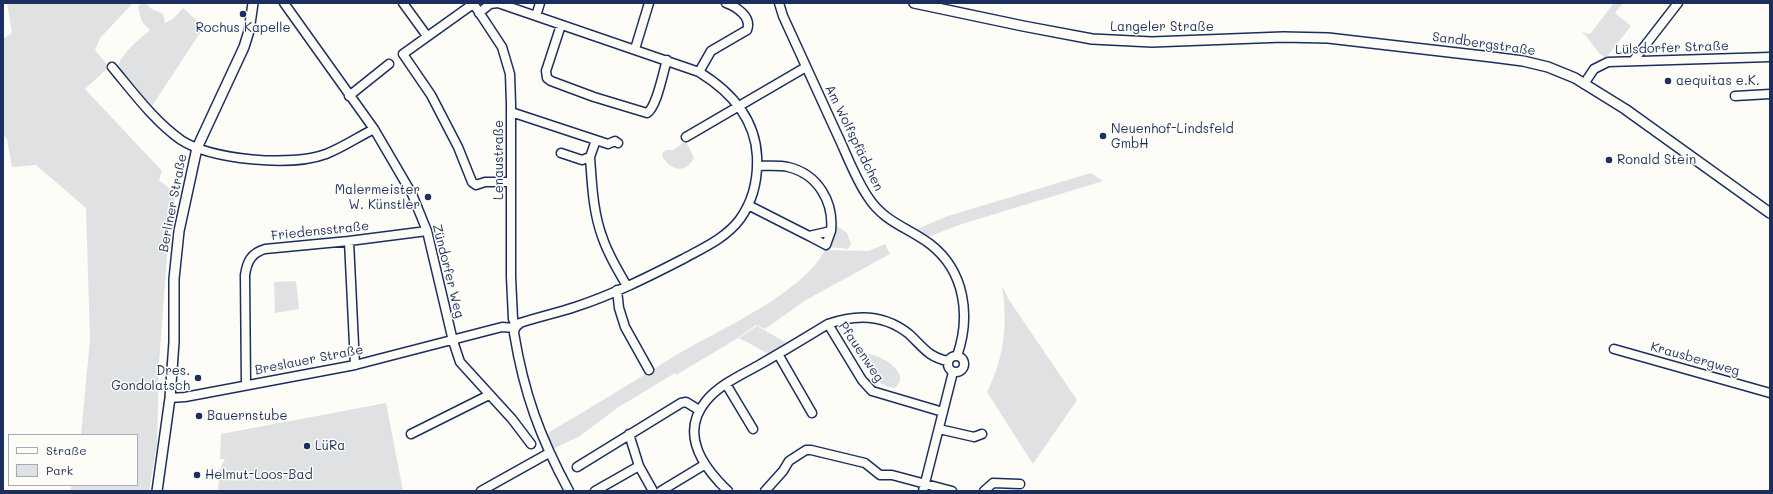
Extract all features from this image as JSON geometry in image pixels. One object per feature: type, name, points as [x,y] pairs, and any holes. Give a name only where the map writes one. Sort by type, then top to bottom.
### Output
[{"type":"street","name":"Berliner Straße","points":[[157,491],[170,398],[174,342],[174,279],[177,245],[188,183],[197,148],[244,47],[249,31],[253,3]]},
{"type":"street","name":"Zündorfer Weg","points":[[284,3],[374,129],[412,194],[427,231],[452,341],[460,362],[512,419],[531,444]]},
{"type":"street","points":[[403,3],[427,36]]},
{"type":"street","points":[[473,3],[403,54],[431,95],[458,147],[472,182],[476,185],[486,182],[511,182]]},
{"type":"street","name":"Lenaustraße","points":[[473,3],[502,47],[510,77],[512,298],[513,319],[520,369],[529,404],[549,453],[569,491]]},
{"type":"street","name":"Breslauer Straße","points":[[170,398],[354,365],[502,327],[515,327],[524,322],[576,307],[626,286],[696,252],[721,237],[739,220],[748,205],[754,188],[757,166],[757,151],[752,129],[739,106],[717,84],[700,72],[498,3],[490,4],[479,13]]},
{"type":"street","points":[[536,16],[540,3]]},
{"type":"street","points":[[635,49],[649,3]]},
{"type":"street","points":[[700,72],[711,51],[747,30],[748,27],[746,18],[741,11],[726,3]]},
{"type":"street","name":"Am Wolfspfädchen","points":[[779,3],[783,16],[855,174],[868,197],[888,219],[930,244],[948,263],[957,278],[964,303],[965,317],[963,336],[957,356]]},
{"type":"street","name":"Am Wolfspfädchen","points":[[783,16],[784,3]]},
{"type":"street","name":"Langeler Straße","points":[[914,3],[1058,33],[1126,42],[1295,37]]},
{"type":"street","points":[[1633,61],[1678,3]]},
{"type":"street","points":[[561,24],[546,71],[548,78],[551,81],[594,97],[647,113],[650,111],[654,103],[667,60]]},
{"type":"street","name":"Sandbergstraße","points":[[1295,37],[1328,38],[1522,61],[1563,73],[1584,84],[1625,110],[1770,213]]},
{"type":"street","name":"Lülsdorfer Straße","points":[[1584,84],[1594,69],[1601,64],[1608,62],[1770,57]]},
{"type":"street","points":[[349,96],[389,64]]},
{"type":"street","points":[[112,67],[168,129],[181,139],[197,148],[257,160],[296,160],[324,155],[374,129]]},
{"type":"street","points":[[686,137],[806,67]]},
{"type":"street","points":[[1735,96],[1770,94]]},
{"type":"street","points":[[511,112],[596,140],[610,144],[615,141],[618,143]]},
{"type":"street","points":[[596,140],[590,157],[594,200],[600,230],[609,254],[626,286]]},
{"type":"street","points":[[561,153],[582,160],[590,157]]},
{"type":"street","points":[[748,205],[826,245],[832,221],[830,208],[826,197],[818,185],[794,169],[780,166],[757,166]]},
{"type":"street","name":"Friedensstraße","points":[[246,385],[245,275],[247,264],[252,255],[265,249],[349,241],[427,231]]},
{"type":"street","points":[[809,236],[830,231]]},
{"type":"street","points":[[349,241],[354,365]]},
{"type":"street","points":[[617,290],[619,308],[625,327],[649,370]]},
{"type":"street","points":[[728,491],[704,465],[696,444],[694,432],[699,410],[706,400],[726,384],[828,324],[842,319],[867,316],[885,321],[905,332],[930,355],[948,361]]},
{"type":"street","name":"Pfauenweg","points":[[828,324],[862,380],[872,391],[943,412]]},
{"type":"street","name":"Krausbergweg","points":[[1614,349],[1770,393]]},
{"type":"street","points":[[778,354],[812,412]]},
{"type":"street","points":[[957,356],[963,359],[964,366],[960,372],[953,372],[949,368],[948,361],[957,356]]},
{"type":"street","points":[[924,488],[953,372]]},
{"type":"street","points":[[726,384],[753,429]]},
{"type":"street","points":[[411,434],[489,395]]},
{"type":"street","points":[[577,467],[681,403],[686,402],[699,410]]},
{"type":"street","points":[[939,429],[974,437],[982,434]]},
{"type":"street","points":[[629,434],[639,466],[653,491]]},
{"type":"street","points":[[765,491],[783,471],[789,461],[806,450],[816,450],[865,463],[880,475],[892,475],[924,488],[952,491]]},
{"type":"street","points":[[482,491],[549,453]]},
{"type":"street","points":[[661,491],[704,465]]},
{"type":"street","points":[[595,491],[639,466]]},
{"type":"street","points":[[984,491],[993,483],[1020,484]]},
{"type":"green space","points":[[7,3],[133,3],[100,38],[95,50],[109,67],[85,89],[162,171],[159,180],[176,194],[169,230],[159,364],[157,444],[149,491],[70,491],[72,486],[138,486],[138,434],[81,434],[90,339],[86,208],[36,165],[12,167],[7,139],[3,135],[3,39],[12,33]]},
{"type":"green space","points":[[141,3],[146,3],[150,8],[163,14],[165,23],[173,19],[183,8],[204,27],[150,109],[116,69],[126,52],[150,30],[142,22],[138,7]]},
{"type":"green space","points":[[1614,3],[1623,3],[1615,13],[1631,26],[1606,58],[1599,53],[1582,32],[1590,34]]},
{"type":"green space","points":[[686,141],[694,158],[686,167],[682,169],[669,165],[662,156],[663,152],[666,150],[673,150]]},
{"type":"green space","points":[[1091,173],[1103,181],[962,224],[928,237],[917,229],[948,216]]},
{"type":"green space","points":[[837,226],[847,233],[851,244],[848,249],[829,247],[833,241]]},
{"type":"green space","points":[[885,244],[890,254],[806,300],[765,329],[756,325],[738,338],[676,375],[675,373],[617,408],[580,436],[553,449],[548,437],[549,432],[673,357],[779,296],[798,282],[814,266],[825,250],[869,251]]},
{"type":"green space","points":[[296,281],[299,309],[275,313],[274,282]]},
{"type":"green space","points":[[1002,286],[1009,300],[1077,400],[1033,464],[987,392],[1001,354],[1003,340],[1005,314]]},
{"type":"green space","points":[[757,326],[787,343],[769,354],[739,338]]},
{"type":"green space","points":[[864,354],[886,360],[897,370],[900,376],[899,382],[895,388],[883,385],[874,378],[863,358]]},
{"type":"green space","name":"LüRa","points":[[386,403],[403,491],[218,491],[219,471],[225,459],[220,459],[221,434]]},
{"type":"place","name":"Rochus Kapelle","points":[[243,14]]},
{"type":"place","name":"aequitas e.K.","points":[[1668,81]]},
{"type":"place","name":"Neuenhof-Lindsfeld GmbH","points":[[1103,136]]},
{"type":"place","name":"Ronald Stein","points":[[1609,160]]},
{"type":"place","name":"Malermeister W. Künstler","points":[[428,197]]},
{"type":"place","name":"Dres. Gondolatsch","points":[[198,378]]},
{"type":"place","name":"Bauernstube","points":[[199,416]]},
{"type":"place","name":"LüRa","points":[[307,446]]},
{"type":"place","name":"Helmut-Loos-Bad","points":[[197,475]]}]
